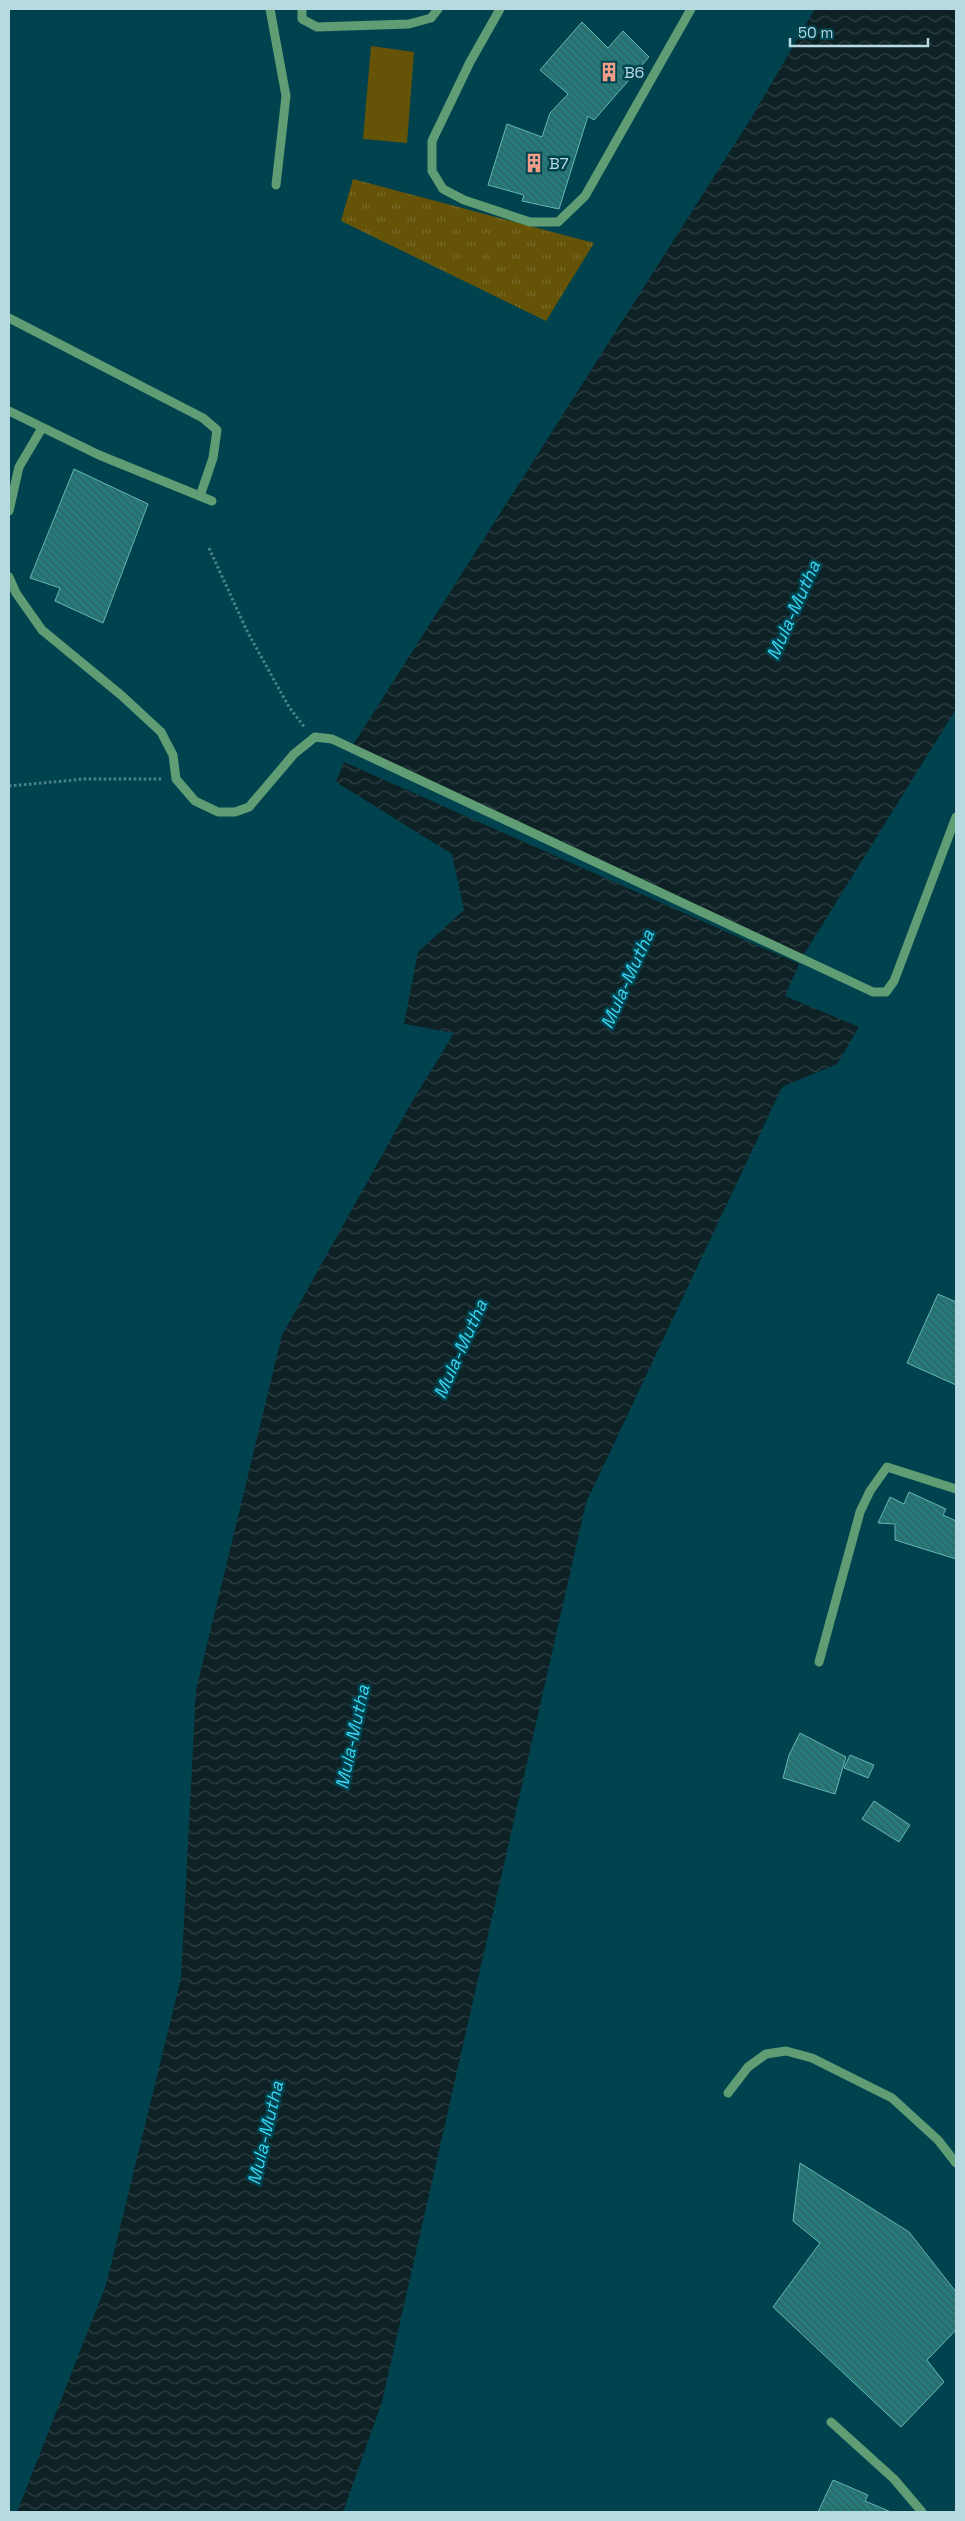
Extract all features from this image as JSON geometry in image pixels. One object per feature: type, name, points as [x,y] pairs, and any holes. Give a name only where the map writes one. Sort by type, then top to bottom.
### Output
[{"type":"street","points":[[270,9],[286,96],[276,185]]},
{"type":"street","points":[[302,9],[302,19],[317,27],[409,24],[431,18],[438,9]]},
{"type":"street","points":[[500,9],[470,62],[432,141],[432,171],[442,189],[464,200],[530,222],[558,222],[585,196],[690,9]]},
{"type":"street","points":[[9,318],[203,418],[217,430],[213,458],[200,496]]},
{"type":"street","points":[[9,411],[99,455],[212,501]]},
{"type":"street","points":[[9,511],[19,467],[42,428]]},
{"type":"street","points":[[9,577],[16,594],[42,630],[121,694],[162,732],[173,755],[176,779],[195,801],[218,812],[235,812],[248,807],[294,754],[315,737],[332,739],[873,992],[886,992],[894,981],[956,816]]},
{"type":"street","points":[[819,1662],[860,1512],[870,1491],[887,1467],[956,1489]]},
{"type":"street","points":[[728,2092],[748,2067],[766,2054],[786,2051],[812,2058],[892,2098],[938,2140],[956,2163]]},
{"type":"street","points":[[831,2422],[894,2479],[922,2512]]},
{"type":"path","points":[[209,548],[225,581],[235,608],[289,707],[315,737]]},
{"type":"path","points":[[9,786],[85,779],[176,779]]},
{"type":"green space","points":[[371,46],[414,52],[407,143],[363,139]]},
{"type":"green space","points":[[353,179],[594,243],[546,321],[341,221]]},
{"type":"water","name":"Mula-Mutha","points":[[815,9],[956,9],[956,709],[801,959],[351,748],[750,120]]},
{"type":"water","name":"Mula-Mutha","points":[[344,762],[799,964],[785,996],[859,1027],[837,1064],[782,1087],[586,1503],[382,2402],[343,2512],[17,2512],[106,2285],[181,1978],[196,1690],[282,1335],[410,1105],[454,1033],[404,1024],[418,952],[464,910],[452,854],[336,782]]},
{"type":"building","points":[[582,22],[608,48],[623,31],[649,57],[594,120],[588,116],[559,209],[522,201],[524,195],[488,185],[507,124],[542,137],[550,113],[568,94],[540,70]]},
{"type":"building","points":[[74,469],[148,504],[103,623],[55,601],[60,588],[30,578]]},
{"type":"building","points":[[938,1294],[956,1302],[956,1385],[907,1363]]},
{"type":"building","points":[[909,1492],[946,1509],[943,1515],[956,1521],[956,1559],[895,1540],[895,1524],[878,1523],[890,1497],[904,1504]]},
{"type":"building","points":[[800,1733],[846,1757],[835,1794],[783,1778],[789,1755]]},
{"type":"building","points":[[850,1755],[874,1765],[868,1778],[844,1768]]},
{"type":"building","points":[[874,1801],[910,1825],[899,1842],[862,1819]]},
{"type":"building","points":[[800,2163],[909,2232],[956,2292],[956,2330],[927,2360],[944,2382],[901,2427],[773,2307],[820,2243],[793,2221]]},
{"type":"building","points":[[833,2480],[868,2495],[865,2501],[891,2512],[818,2512]]},
{"type":"place","name":"B6","points":[[609,72]]},
{"type":"place","name":"B7","points":[[534,163]]}]
